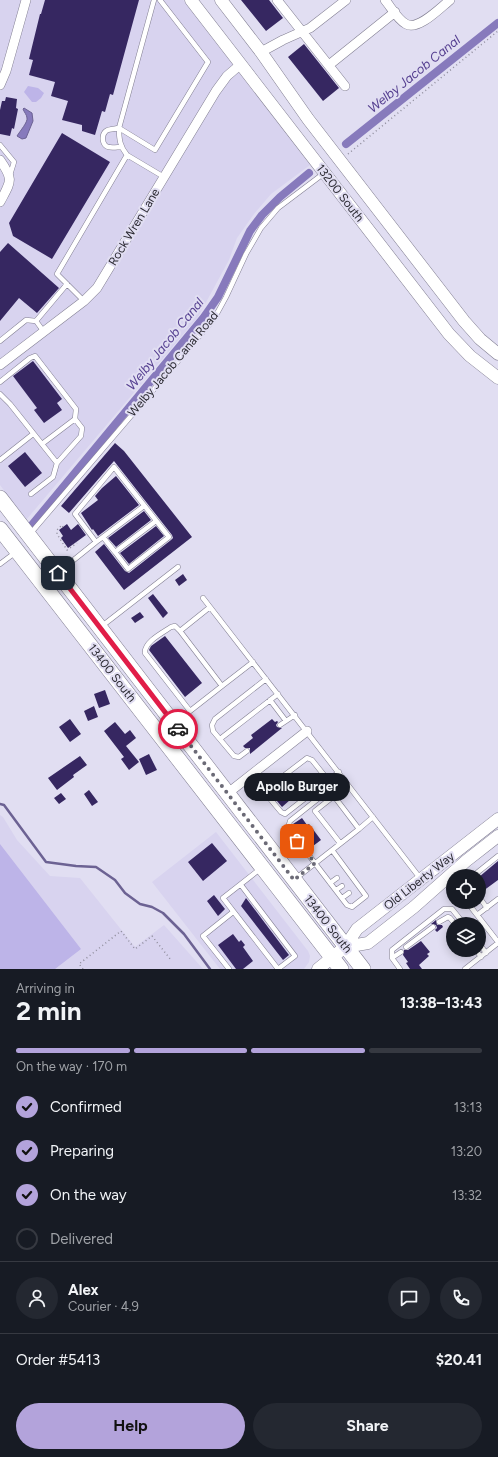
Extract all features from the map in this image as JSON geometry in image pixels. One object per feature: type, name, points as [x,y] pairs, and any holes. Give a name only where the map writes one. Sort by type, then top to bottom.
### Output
[{"type":"main road","name":"13400 South","points":[[0,498],[363,969]]},
{"type":"main road","name":"13400 South","points":[[0,529],[342,969]]},
{"type":"street","points":[[0,85],[6,71],[26,0]]},
{"type":"street","name":"13200 South","points":[[191,0],[449,334],[470,356],[498,378]]},
{"type":"street","name":"13200 South","points":[[221,0],[261,52],[297,104],[464,321],[480,339],[498,354]]},
{"type":"street","points":[[261,52],[310,28],[346,0]]},
{"type":"street","points":[[385,0],[403,22],[409,25],[420,24],[450,0]]},
{"type":"street","points":[[279,1],[345,86]]},
{"type":"street","points":[[329,66],[395,12]]},
{"type":"street","name":"Rock Wren Lane","points":[[0,365],[84,301],[100,284],[216,91],[227,76],[241,64]]},
{"type":"street","points":[[0,160],[10,175],[10,182],[0,202]]},
{"type":"street","points":[[228,793],[307,731]]},
{"type":"street","name":"Old Liberty Way","points":[[318,969],[345,947],[357,929],[498,819]]},
{"type":"street","name":"Old Liberty Way","points":[[345,947],[368,943],[449,880],[498,836]]},
{"type":"lane","points":[[154,0],[119,128],[119,140],[121,147],[127,155],[164,177]]},
{"type":"lane","points":[[121,147],[109,148],[105,145],[102,140],[107,130],[119,128],[155,150],[208,62],[160,0]]},
{"type":"lane","points":[[0,145],[14,162],[10,175]]},
{"type":"lane","points":[[84,301],[57,274],[127,155]]},
{"type":"lane","name":"Welby Jacob Canal Road","points":[[28,535],[214,319],[260,228],[278,208],[324,172]]},
{"type":"lane","points":[[36,322],[67,284]]},
{"type":"lane","points":[[0,341],[26,320],[36,322],[44,332]]},
{"type":"lane","points":[[0,382],[30,358],[35,356],[76,409],[75,419],[82,428],[81,436],[57,464],[53,477],[31,494]]},
{"type":"lane","points":[[0,394],[57,464]]},
{"type":"lane","points":[[42,444],[75,419]]},
{"type":"lane","points":[[0,460],[33,434]]},
{"type":"lane","points":[[96,542],[75,514],[114,467],[169,537],[128,569],[103,537]]},
{"type":"lane","points":[[58,573],[144,506]]},
{"type":"lane","points":[[115,552],[156,521]]},
{"type":"lane","points":[[0,564],[17,551]]},
{"type":"lane","points":[[100,627],[178,567]]},
{"type":"lane","points":[[203,598],[421,879]]},
{"type":"lane","points":[[180,631],[210,607]]},
{"type":"lane","points":[[190,711],[145,653],[148,644],[171,626],[175,626],[180,631],[222,686]]},
{"type":"lane","points":[[174,723],[253,662]]},
{"type":"lane","points":[[247,751],[239,757],[234,756],[212,728],[213,722],[266,679]]},
{"type":"lane","points":[[220,739],[278,694]]},
{"type":"lane","points":[[270,700],[286,721]]},
{"type":"lane","points":[[280,726],[295,715]]},
{"type":"lane","points":[[339,772],[326,782],[296,805],[287,813],[282,814],[268,796],[267,789],[307,758],[312,760],[326,782],[329,790],[359,829]]},
{"type":"lane","points":[[329,790],[290,821],[288,825],[289,830],[347,905],[352,907],[366,896],[345,871],[332,850]]},
{"type":"lane","points":[[334,796],[315,811],[340,843]]},
{"type":"lane","points":[[294,880],[373,817]]},
{"type":"lane","points":[[482,869],[498,856]]},
{"type":"lane","points":[[240,885],[295,956],[278,969],[223,898],[263,867]]},
{"type":"lane","points":[[330,883],[336,878]]},
{"type":"lane","points":[[336,890],[342,886]]},
{"type":"lane","points":[[342,898],[349,893]]},
{"type":"lane","points":[[477,915],[498,899]]},
{"type":"lane","points":[[400,969],[392,958],[391,953],[394,948],[444,909],[452,908],[459,917]]},
{"type":"lane","points":[[472,909],[498,942],[486,952]]},
{"type":"lane","points":[[229,969],[203,936],[233,912]]},
{"type":"lane","points":[[439,922],[446,918]]},
{"type":"lane","points":[[406,948],[432,927]]},
{"type":"lane","points":[[392,958],[401,952]]},
{"type":"lane","points":[[465,969],[481,957]]},
{"type":"path","points":[[340,160],[498,31]]},
{"type":"path","points":[[63,526],[62,525],[58,528],[57,534],[67,550],[77,543]]},
{"type":"path","points":[[83,969],[79,964],[121,931],[135,949],[152,936],[171,960]]},
{"type":"shaded area","points":[[0,0],[183,0],[310,165],[271,194],[254,214],[237,238],[229,260],[198,317],[26,520],[0,485]]},
{"type":"shaded area","points":[[28,86],[38,88],[44,93],[36,102],[32,102],[24,92]]},
{"type":"shaded area","points":[[24,108],[32,113],[33,121],[26,138],[22,139],[17,136],[27,120],[27,116],[23,109]]},
{"type":"shaded area","points":[[0,815],[3,817],[17,840],[50,876],[80,878],[135,947],[164,925],[203,969],[0,969]]},
{"type":"shaded area","points":[[216,832],[308,951],[310,956],[309,962],[304,969],[220,969],[152,882]]},
{"type":"shaded area","points":[[0,844],[81,949],[55,969],[0,969]]},
{"type":"building","points":[[45,0],[139,0],[113,95],[110,94],[105,112],[102,111],[95,135],[82,131],[82,125],[62,120],[68,101],[51,96],[55,82],[29,75],[33,60],[29,59]]},
{"type":"building","points":[[241,0],[269,0],[283,18],[266,31]]},
{"type":"building","points":[[304,44],[339,88],[323,101],[288,57]]},
{"type":"building","points":[[6,97],[17,99],[16,108],[18,109],[14,129],[12,128],[10,136],[0,134],[0,110],[2,101],[5,101]]},
{"type":"building","points":[[62,133],[110,162],[52,259],[13,236],[9,223]]},
{"type":"building","points":[[8,243],[59,288],[37,313],[19,298],[0,321],[0,252]]},
{"type":"building","points":[[33,361],[62,399],[57,403],[62,410],[44,423],[34,410],[37,408],[13,376]]},
{"type":"building","points":[[115,443],[124,451],[192,537],[124,590],[95,552],[104,544],[125,571],[129,573],[171,540],[173,538],[172,535],[114,461],[69,513],[61,506]]},
{"type":"building","points":[[25,452],[42,473],[25,487],[8,466]]},
{"type":"building","points":[[116,476],[139,505],[98,536],[93,529],[92,530],[81,513],[98,500],[95,496]]},
{"type":"building","points":[[144,511],[151,520],[116,547],[108,538]]},
{"type":"building","points":[[67,524],[71,530],[78,524],[86,535],[68,548],[61,538],[63,536],[59,530]]},
{"type":"building","points":[[156,526],[164,536],[129,564],[120,553]]},
{"type":"building","points":[[183,574],[187,580],[179,586],[175,580]]},
{"type":"building","points":[[153,594],[168,613],[163,618],[148,598]]},
{"type":"building","points":[[140,612],[144,617],[135,623],[131,618]]},
{"type":"building","points":[[165,636],[202,683],[185,697],[149,650],[151,646]]},
{"type":"building","points":[[105,690],[110,704],[99,708],[94,694]]},
{"type":"building","points":[[94,706],[98,717],[88,721],[84,711]]},
{"type":"building","points":[[70,719],[81,734],[70,742],[59,727]]},
{"type":"building","points":[[272,719],[275,722],[278,722],[276,725],[277,727],[282,728],[250,754],[250,748],[245,748],[243,746],[253,738],[251,735]]},
{"type":"building","points":[[115,722],[125,734],[130,730],[136,738],[126,746],[139,762],[129,770],[121,759],[124,757],[104,731]]},
{"type":"building","points":[[149,754],[157,770],[146,775],[139,759]]},
{"type":"building","points":[[80,756],[87,765],[73,775],[74,777],[57,790],[48,778]]},
{"type":"building","points":[[89,790],[98,802],[92,806],[84,794]]},
{"type":"building","points":[[278,790],[281,794],[283,792],[290,800],[282,807],[272,795]]},
{"type":"building","points":[[61,793],[66,799],[59,804],[54,798]]},
{"type":"building","points":[[302,818],[307,825],[309,824],[321,840],[309,849],[292,827],[293,824]]},
{"type":"building","points":[[212,843],[227,861],[203,881],[188,862]]},
{"type":"building","points":[[498,861],[498,880],[486,889],[486,871]]},
{"type":"building","points":[[214,895],[225,909],[218,916],[207,901]]},
{"type":"building","points":[[246,898],[289,955],[283,960],[241,906]]},
{"type":"building","points":[[436,920],[437,925],[442,925],[443,927],[437,932],[435,930],[437,928],[436,925],[431,924]]},
{"type":"building","points":[[233,934],[239,942],[241,940],[245,945],[243,947],[253,961],[243,969],[236,969],[218,945]]},
{"type":"building","points":[[421,941],[430,952],[427,954],[429,956],[419,965],[422,969],[410,969],[406,963],[408,962],[403,955],[404,950],[408,950]]},
{"type":"waterway","name":"Welby Jacob Canal","points":[[346,144],[498,23]]},
{"type":"waterway","name":"Welby Jacob Canal","points":[[31,526],[204,317],[218,297],[250,231],[262,215],[280,197],[309,173]]},
{"type":"waterway","points":[[0,804],[4,805],[46,862],[96,867],[115,880],[125,893],[140,904],[152,907],[163,913],[184,934],[210,969]]},
{"type":"way so far","points":[[178,729],[294,880],[315,863],[297,841]]},
{"type":"place","name":"Apollo Burger","points":[[297,841]]},
{"type":"route","points":[[58,573],[178,729]]}]
